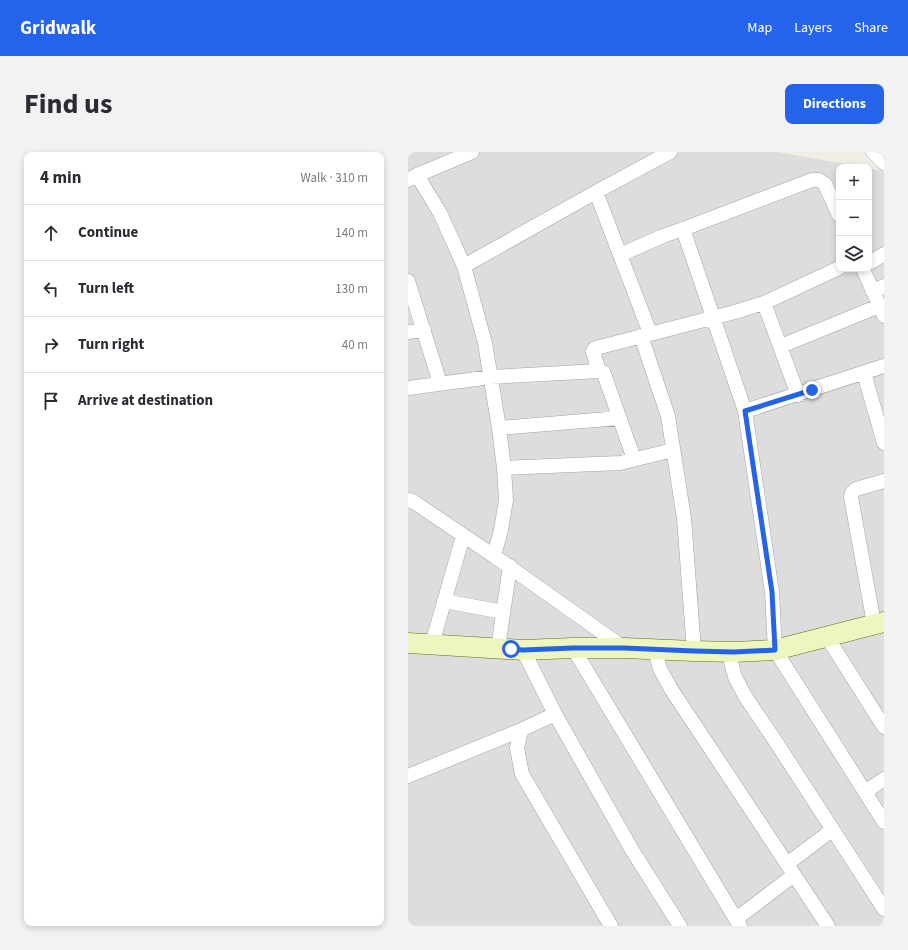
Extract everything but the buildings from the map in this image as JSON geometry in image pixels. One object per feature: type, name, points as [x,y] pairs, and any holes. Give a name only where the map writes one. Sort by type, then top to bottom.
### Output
[{"type":"street","points":[[472,152],[412,178],[440,213],[464,266],[485,343],[499,428],[506,500],[501,530],[494,556]]},
{"type":"street","points":[[464,266],[670,152]]},
{"type":"street","points":[[873,152],[884,163]]},
{"type":"street","points":[[620,255],[663,236],[812,180],[819,180],[825,184],[836,208]]},
{"type":"street","points":[[596,192],[620,255],[668,416],[684,518],[694,651]]},
{"type":"street","points":[[683,229],[745,411],[772,592],[775,650],[884,822]]},
{"type":"street","points":[[872,261],[884,254]]},
{"type":"street","points":[[599,371],[593,352],[594,349],[764,303],[836,269]]},
{"type":"street","points":[[781,346],[882,311],[878,289],[865,272]]},
{"type":"street","points":[[408,281],[440,383]]},
{"type":"street","points":[[764,303],[798,394]]},
{"type":"street","points":[[408,332],[424,330]]},
{"type":"street","points":[[745,411],[884,366]]},
{"type":"street","points":[[408,388],[491,377],[603,372],[634,459]]},
{"type":"street","points":[[864,373],[884,443]]},
{"type":"street","points":[[499,428],[620,418]]},
{"type":"street","points":[[504,468],[620,463],[673,450]]},
{"type":"street","points":[[408,643],[523,650],[624,648],[734,652],[775,650],[879,623],[851,497],[856,488],[884,481]]},
{"type":"street","points":[[408,500],[414,502],[510,566],[624,648]]},
{"type":"street","points":[[432,644],[463,536]]},
{"type":"street","points":[[498,648],[510,566]]},
{"type":"street","points":[[444,601],[503,612]]},
{"type":"street","points":[[827,637],[884,727]]},
{"type":"street","points":[[573,648],[738,923],[832,830]]},
{"type":"street","points":[[655,649],[660,669],[671,689],[828,926]]},
{"type":"street","points":[[523,650],[555,714],[632,850],[680,926]]},
{"type":"street","points":[[734,652],[731,662],[735,677],[745,696],[884,909]]},
{"type":"street","points":[[408,776],[555,714]]},
{"type":"street","points":[[520,730],[517,748],[522,774],[610,926]]},
{"type":"street","points":[[865,792],[884,779]]},
{"type":"shaded area","points":[[408,152],[777,152],[846,164],[836,164],[836,272],[872,272],[872,169],[884,171],[884,926],[408,926]]},
{"type":"route","points":[[511,649],[624,648],[734,652],[775,650],[772,592],[745,411],[812,390]]}]
